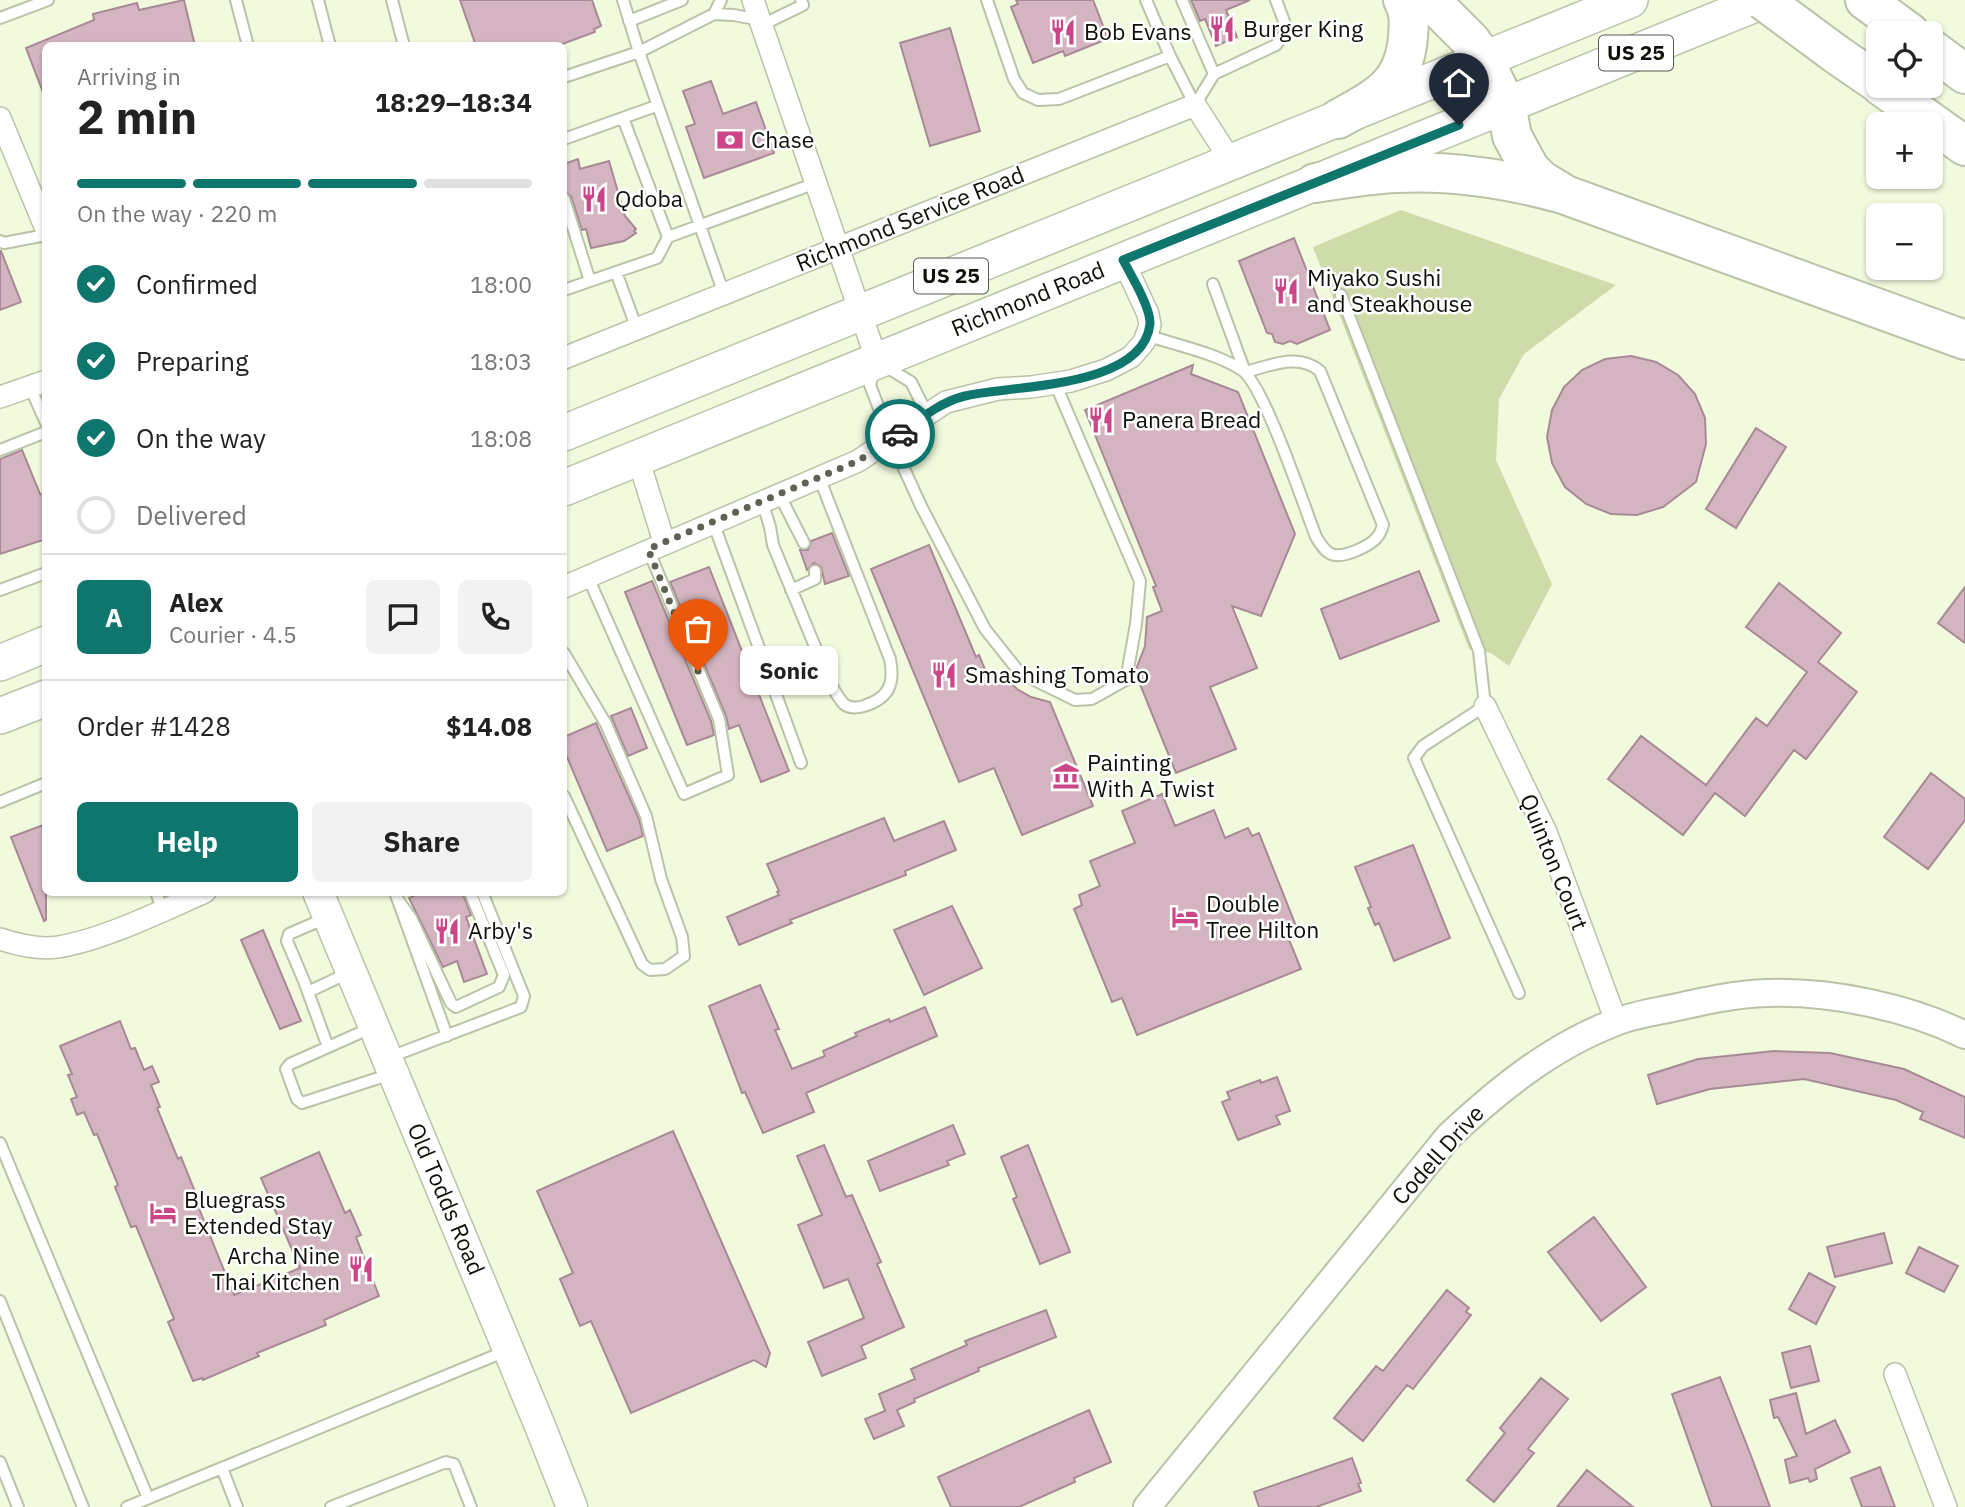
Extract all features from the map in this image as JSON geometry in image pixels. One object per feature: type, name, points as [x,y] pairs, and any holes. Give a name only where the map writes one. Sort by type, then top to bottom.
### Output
[{"type":"highway","points":[[1338,119],[1388,89],[1398,77],[1404,64],[1408,41],[1409,17],[1403,0]]},
{"type":"highway","points":[[1430,0],[1471,41],[1483,60],[1506,105],[1512,136],[1519,152],[1541,180],[1563,194]]},
{"type":"highway","name":"US 25","points":[[567,432],[1630,0]]},
{"type":"highway","points":[[1764,0],[1866,76]]},
{"type":"highway","name":"Richmond Road","points":[[567,487],[1764,0]]},
{"type":"highway","points":[[1865,0],[1893,21]]},
{"type":"highway","points":[[1943,58],[1965,74]]},
{"type":"highway","points":[[1897,98],[1965,146]]},
{"type":"highway","points":[[1315,183],[1370,175],[1423,172],[1495,179],[1563,194],[1965,340]]},
{"type":"highway","points":[[0,663],[42,646]]},
{"type":"highway","points":[[0,716],[42,700]]},
{"type":"main road","name":"Old Todds Road","points":[[323,905],[572,1507]]},
{"type":"street","points":[[758,15],[877,361]]},
{"type":"street","points":[[1195,105],[1231,161]]},
{"type":"street","name":"Richmond Service Road","points":[[567,357],[1195,105]]},
{"type":"street","points":[[0,118],[42,219]]},
{"type":"street","points":[[567,585],[858,461],[946,402],[998,389],[1071,381],[1114,366],[1139,349],[1150,325],[1148,314],[1123,260]]},
{"type":"street","points":[[0,397],[38,384]]},
{"type":"street","points":[[638,458],[656,546]]},
{"type":"street","name":"Quinton Court","points":[[1485,706],[1546,832],[1616,1021]]},
{"type":"street","points":[[0,939],[15,944],[58,947],[98,936],[160,902],[187,896]]},
{"type":"street","name":"Codell Drive","points":[[1147,1507],[1449,1136],[1487,1100],[1560,1049],[1616,1021],[1724,997],[1770,993],[1854,1000],[1918,1017],[1965,1035]]},
{"type":"street","points":[[1895,1374],[1946,1507]]},
{"type":"lane","points":[[0,18],[48,0]]},
{"type":"lane","points":[[236,0],[247,42]]},
{"type":"lane","points":[[318,0],[329,42]]},
{"type":"lane","points":[[392,0],[403,42]]},
{"type":"lane","points":[[623,0],[656,106],[724,294]]},
{"type":"lane","points":[[629,21],[682,0]]},
{"type":"lane","points":[[714,14],[721,0]]},
{"type":"lane","points":[[987,0],[1014,79],[1023,93],[1038,100],[1059,99],[1170,57]]},
{"type":"lane","points":[[1146,0],[1170,57],[1195,105]]},
{"type":"lane","points":[[1182,0],[1214,74]]},
{"type":"lane","points":[[1195,105],[1214,74],[1276,45],[1284,35],[1285,24],[1276,0]]},
{"type":"lane","points":[[567,76],[639,52],[714,14],[758,15],[805,2]]},
{"type":"lane","points":[[567,138],[656,106]]},
{"type":"lane","points":[[623,118],[668,237]]},
{"type":"lane","points":[[567,289],[657,258],[668,237],[816,183]]},
{"type":"lane","points":[[567,208],[590,281]]},
{"type":"lane","points":[[0,241],[4,243],[42,236]]},
{"type":"lane","points":[[616,272],[637,329]]},
{"type":"lane","points":[[1146,335],[1227,362],[1245,372],[1294,360],[1311,363],[1320,371],[1383,525],[1379,535],[1371,543],[1342,555],[1332,555],[1322,547],[1264,403],[1245,372],[1213,284]]},
{"type":"lane","points":[[1341,295],[1479,651],[1485,706],[1423,746],[1414,758],[1519,993]]},
{"type":"lane","points":[[927,414],[911,382],[877,361],[870,385],[891,440],[921,506],[985,629],[1020,673],[1075,700],[1092,699],[1126,680],[1140,581],[1055,383]]},
{"type":"lane","points":[[38,384],[42,404]]},
{"type":"lane","points":[[0,450],[42,434]]},
{"type":"lane","points":[[770,498],[772,545],[831,685],[845,705],[855,709],[883,698],[891,683],[890,659],[819,477]]},
{"type":"lane","points":[[770,498],[804,543]]},
{"type":"lane","points":[[713,522],[801,763]]},
{"type":"lane","points":[[587,575],[684,794],[728,775],[719,719],[656,546]]},
{"type":"lane","points":[[791,590],[815,579],[815,571]]},
{"type":"lane","points":[[0,590],[42,574]]},
{"type":"lane","points":[[567,658],[606,724],[646,816],[661,879],[682,937],[684,956],[665,969],[650,970],[642,964],[567,802]]},
{"type":"lane","points":[[0,802],[42,785]]},
{"type":"lane","points":[[397,896],[411,918],[451,1003],[456,1007],[499,987],[504,975],[472,896]]},
{"type":"lane","points":[[397,896],[447,1036]]},
{"type":"lane","points":[[374,1027],[290,1064],[286,1069],[297,1099],[302,1103],[390,1066],[447,1036],[521,1007],[524,996],[484,896]]},
{"type":"lane","points":[[323,905],[289,934],[286,941],[328,1047]]},
{"type":"lane","points":[[308,992],[351,971]]},
{"type":"lane","points":[[0,1143],[148,1498]]},
{"type":"lane","points":[[0,1301],[83,1507]]},
{"type":"lane","points":[[127,1507],[509,1350]]},
{"type":"lane","points":[[0,1462],[18,1507]]},
{"type":"lane","points":[[331,1507],[446,1462],[454,1464],[471,1507]]},
{"type":"lane","points":[[222,1468],[237,1507]]},
{"type":"green space","points":[[1401,210],[1616,285],[1524,354],[1499,399],[1496,460],[1552,584],[1509,666],[1491,653],[1469,649],[1313,247]]},
{"type":"building","points":[[184,0],[194,42],[42,42],[42,90],[26,48],[94,20],[93,14],[137,3],[139,10]]},
{"type":"building","points":[[460,0],[592,0],[601,26],[594,29],[595,32],[567,42],[475,42]]},
{"type":"building","name":"Bob Evans","points":[[1016,0],[1093,0],[1107,36],[1104,37],[1105,40],[1065,56],[1063,51],[1033,63],[1011,7],[1018,4]]},
{"type":"building","name":"Burger King","points":[[1191,0],[1250,0],[1226,10],[1237,37],[1216,46],[1205,19],[1200,21]]},
{"type":"building","points":[[950,28],[980,131],[930,146],[900,43]]},
{"type":"building","name":"Chase","points":[[711,81],[723,114],[756,102],[774,153],[704,178],[686,127],[695,124],[683,91]]},
{"type":"building","name":"Qdoba","points":[[578,159],[580,169],[609,161],[625,216],[636,229],[636,233],[624,241],[591,248],[586,229],[582,230],[571,196],[567,193],[567,163]]},
{"type":"building","points":[[1294,238],[1330,330],[1297,344],[1290,341],[1283,344],[1275,342],[1272,334],[1267,333],[1239,261]]},
{"type":"building","points":[[0,252],[21,302],[0,310]]},
{"type":"building","points":[[1631,356],[1656,362],[1678,375],[1695,394],[1705,418],[1706,444],[1696,482],[1663,507],[1637,515],[1611,514],[1586,504],[1565,487],[1552,463],[1547,437],[1552,410],[1564,387],[1582,370],[1605,359]]},
{"type":"building","points":[[1193,365],[1191,374],[1238,392],[1295,534],[1261,616],[1232,606],[1257,668],[1210,687],[1236,749],[1176,773],[1135,672],[1145,646],[1147,617],[1162,611],[1153,587],[1156,586],[1085,410]]},
{"type":"building","points":[[1756,428],[1786,447],[1736,528],[1706,509]]},
{"type":"building","points":[[22,450],[42,495],[42,540],[0,554],[0,459]]},
{"type":"building","points":[[832,533],[849,576],[825,584],[821,567],[814,563],[807,570],[800,550],[808,550],[811,541]]},
{"type":"building","points":[[929,545],[976,657],[979,655],[988,677],[1001,672],[1017,689],[1031,697],[1050,702],[1093,806],[1022,835],[994,768],[959,782],[871,569]]},
{"type":"building","points":[[709,567],[789,771],[761,782],[739,725],[729,729],[670,582]]},
{"type":"building","points":[[1419,571],[1439,621],[1340,659],[1321,609]]},
{"type":"building","points":[[652,581],[711,721],[714,735],[687,745],[625,592]]},
{"type":"building","points":[[1779,583],[1841,633],[1818,662],[1857,692],[1806,759],[1794,750],[1745,816],[1715,793],[1683,835],[1608,779],[1641,736],[1706,785],[1756,718],[1767,726],[1807,672],[1746,627]]},
{"type":"building","points":[[1965,587],[1965,643],[1938,623]]},
{"type":"building","points":[[631,708],[647,748],[628,756],[611,716]]},
{"type":"building","points":[[596,723],[639,819],[643,836],[607,851],[567,757],[567,736]]},
{"type":"building","points":[[1931,773],[1965,799],[1965,820],[1928,869],[1884,837]]},
{"type":"building","name":"Double Tree Hilton","points":[[1162,794],[1175,826],[1214,810],[1225,838],[1248,828],[1252,836],[1259,833],[1296,926],[1285,930],[1301,969],[1137,1035],[1122,998],[1112,1002],[1074,909],[1082,905],[1079,895],[1100,886],[1090,861],[1135,843],[1122,811]]},
{"type":"building","points":[[884,818],[894,841],[944,821],[956,850],[905,871],[906,875],[790,920],[792,923],[739,945],[727,917],[779,895],[767,864]]},
{"type":"building","points":[[42,825],[42,896],[46,896],[44,921],[11,837]]},
{"type":"building","points":[[1413,845],[1450,938],[1394,961],[1379,923],[1375,925],[1355,867]]},
{"type":"building","name":"Arby's","points":[[464,896],[471,915],[466,917],[487,974],[464,982],[457,961],[443,967],[409,898]]},
{"type":"building","points":[[952,906],[982,968],[924,995],[894,930]]},
{"type":"building","points":[[263,930],[301,1021],[280,1029],[241,940]]},
{"type":"building","points":[[760,985],[792,1069],[825,1056],[823,1051],[857,1036],[855,1033],[925,1007],[937,1036],[806,1093],[814,1112],[763,1133],[745,1092],[742,1093],[709,1006]]},
{"type":"building","name":"Bluegrass Extended Stay","points":[[120,1021],[131,1049],[135,1048],[144,1070],[152,1066],[159,1082],[151,1085],[160,1107],[157,1108],[178,1159],[181,1157],[234,1295],[300,1268],[261,1178],[319,1152],[345,1213],[350,1210],[361,1235],[356,1237],[379,1296],[324,1320],[326,1325],[257,1353],[259,1356],[203,1380],[193,1381],[168,1322],[174,1319],[136,1226],[131,1227],[115,1187],[118,1185],[97,1134],[94,1135],[84,1112],[77,1115],[71,1099],[77,1097],[68,1075],[72,1074],[60,1046]]},
{"type":"building","points":[[1774,1051],[1830,1053],[1904,1069],[1965,1097],[1965,1138],[1920,1119],[1923,1112],[1896,1100],[1804,1079],[1710,1089],[1657,1104],[1648,1075],[1698,1059]]},
{"type":"building","points":[[1277,1077],[1290,1111],[1276,1116],[1280,1124],[1238,1140],[1222,1102],[1230,1099],[1227,1092]]},
{"type":"building","points":[[953,1125],[965,1154],[947,1161],[949,1165],[880,1191],[868,1161]]},
{"type":"building","points":[[673,1131],[770,1353],[766,1367],[754,1360],[631,1413],[591,1321],[580,1326],[560,1279],[573,1273],[537,1191]]},
{"type":"building","points":[[824,1145],[846,1197],[852,1195],[881,1262],[877,1264],[904,1327],[861,1346],[866,1358],[822,1376],[808,1342],[864,1318],[848,1279],[824,1288],[798,1225],[822,1215],[797,1156]]},
{"type":"building","points":[[1028,1145],[1070,1252],[1040,1264],[1013,1199],[1017,1197],[1001,1157]]},
{"type":"building","points":[[1594,1217],[1646,1287],[1601,1321],[1548,1252]]},
{"type":"building","points":[[1884,1233],[1892,1263],[1835,1277],[1827,1247]]},
{"type":"building","points":[[1919,1247],[1958,1266],[1944,1292],[1906,1273]]},
{"type":"building","points":[[1809,1273],[1835,1287],[1816,1324],[1789,1309]]},
{"type":"building","points":[[1447,1290],[1469,1308],[1466,1312],[1471,1315],[1413,1389],[1407,1385],[1363,1441],[1334,1418],[1376,1366],[1383,1371]]},
{"type":"building","points":[[1046,1310],[1056,1337],[978,1368],[979,1371],[914,1399],[915,1402],[897,1410],[904,1426],[874,1439],[865,1419],[885,1411],[879,1394],[915,1379],[911,1369],[967,1345],[965,1341]]},
{"type":"building","points":[[1810,1346],[1819,1381],[1791,1388],[1782,1353]]},
{"type":"building","points":[[1720,1377],[1770,1507],[1712,1507],[1672,1394]]},
{"type":"building","points":[[1541,1378],[1568,1399],[1528,1449],[1534,1453],[1494,1502],[1467,1480],[1505,1433],[1500,1428]]},
{"type":"building","points":[[1796,1393],[1806,1434],[1835,1420],[1850,1452],[1815,1469],[1817,1479],[1810,1482],[1808,1478],[1790,1483],[1785,1460],[1797,1456],[1778,1417],[1774,1418],[1770,1400]]},
{"type":"building","points":[[1089,1410],[1111,1462],[1074,1478],[1075,1482],[1019,1507],[951,1507],[938,1477]]},
{"type":"building","points":[[1352,1458],[1361,1483],[1358,1484],[1361,1491],[1316,1507],[1259,1507],[1254,1492]]},
{"type":"building","points":[[1880,1467],[1895,1507],[1862,1507],[1851,1478]]},
{"type":"building","points":[[1587,1470],[1633,1507],[1557,1507]]},
{"type":"way so far","points":[[698,671],[648,549],[858,461],[900,434]]},
{"type":"place","name":"Burger King","points":[[1222,29]]},
{"type":"place","name":"Bob Evans","points":[[1063,32]]},
{"type":"place","name":"Chase","points":[[730,140]]},
{"type":"place","name":"Qdoba","points":[[594,199]]},
{"type":"place","name":"Miyako Sushi and Steakhouse","points":[[1286,291]]},
{"type":"place","name":"Panera Bread","points":[[1101,420]]},
{"type":"place","name":"Sonic","points":[[698,671]]},
{"type":"place","name":"Smashing Tomato","points":[[944,675]]},
{"type":"place","name":"Painting With A Twist","points":[[1066,776]]},
{"type":"place","name":"Double Tree Hilton","points":[[1185,917]]},
{"type":"place","name":"Arby's","points":[[447,931]]},
{"type":"place","name":"Bluegrass Extended Stay","points":[[163,1213]]},
{"type":"place","name":"Archa Nine Thai Kitchen","points":[[361,1269]]},
{"type":"route","points":[[900,434],[946,402],[998,389],[1071,381],[1106,370],[1131,357],[1144,342],[1150,325],[1135,282],[1123,260],[1459,125]]}]
